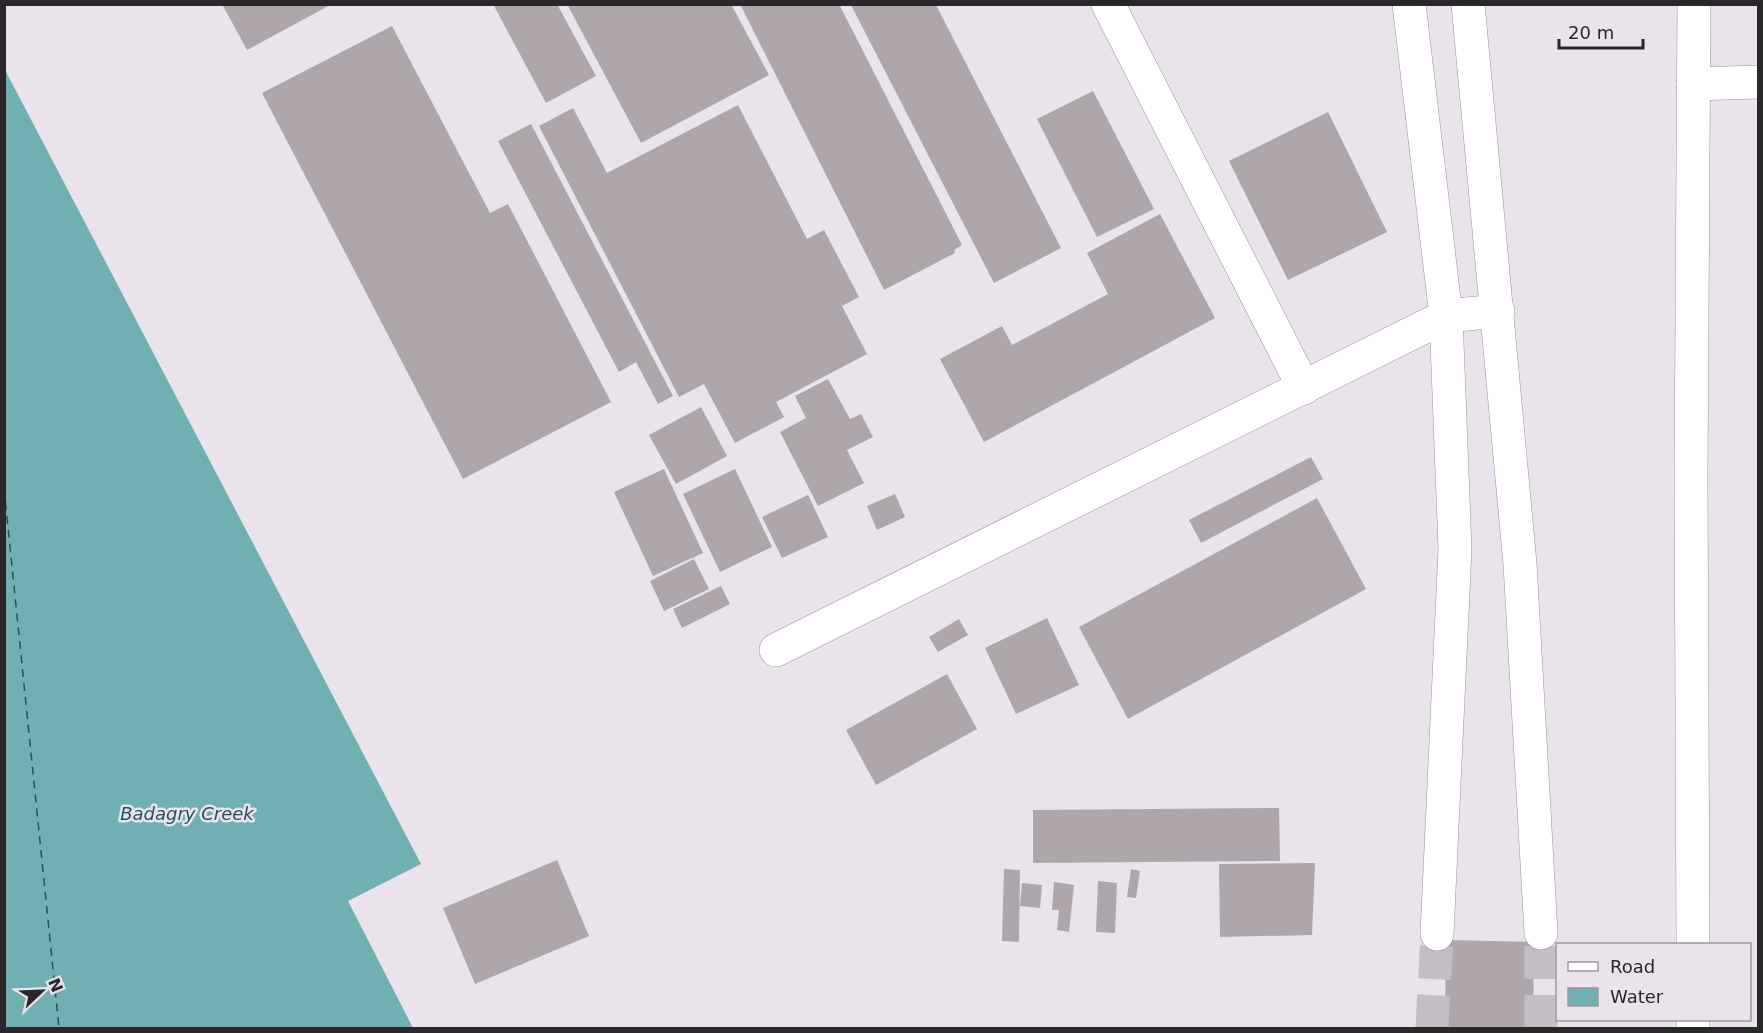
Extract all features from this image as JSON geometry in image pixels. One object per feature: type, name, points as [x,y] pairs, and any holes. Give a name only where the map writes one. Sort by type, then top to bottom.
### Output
[{"type":"street","points":[[1108,4],[1304,388]]},
{"type":"street","points":[[1409,4],[1446,316],[1455,549],[1437,934]]},
{"type":"street","points":[[1468,4],[1520,564],[1541,933]]},
{"type":"street","points":[[1693,943],[1691,477],[1694,4]]},
{"type":"street","points":[[1693,84],[1758,82]]},
{"type":"street","points":[[776,650],[1446,316],[1498,311]]},
{"type":"water","name":"Badagry Creek","points":[[4,68],[421,864],[348,901],[413,1028],[5,1028]]},
{"type":"building","points":[[222,4],[332,4],[247,50]]},
{"type":"building","points":[[493,4],[557,4],[596,76],[546,103]]},
{"type":"building","points":[[567,4],[731,4],[769,75],[641,143]]},
{"type":"building","points":[[740,4],[839,4],[962,245],[954,250],[955,253],[884,290]]},
{"type":"building","points":[[851,5],[936,5],[1061,248],[994,283]]},
{"type":"building","points":[[392,26],[490,213],[508,204],[611,402],[463,479],[262,93]]},
{"type":"building","points":[[1093,91],[1154,209],[1097,237],[1037,119]]},
{"type":"building","points":[[738,105],[807,239],[824,230],[859,297],[842,306],[867,354],[776,402],[784,417],[735,443],[704,384],[679,397],[539,126],[573,108],[607,173]]},
{"type":"building","points":[[1328,112],[1387,232],[1288,280],[1229,161]]},
{"type":"building","points":[[531,124],[673,396],[658,404],[636,362],[619,372],[498,141]]},
{"type":"building","points":[[1160,214],[1215,318],[984,442],[940,359],[1002,326],[1012,345],[1108,294],[1087,253]]},
{"type":"building","points":[[828,379],[850,419],[861,414],[873,437],[847,450],[864,483],[818,506],[780,432],[806,418],[795,396]]},
{"type":"building","points":[[701,407],[727,456],[676,484],[649,435]]},
{"type":"building","points":[[1311,457],[1323,479],[1201,543],[1189,520]]},
{"type":"building","points":[[664,469],[703,553],[653,576],[614,492]]},
{"type":"building","points":[[735,469],[772,547],[720,572],[683,494]]},
{"type":"building","points":[[895,494],[905,517],[877,530],[867,506]]},
{"type":"building","points":[[808,495],[828,537],[782,558],[762,517]]},
{"type":"building","points":[[1317,498],[1366,589],[1128,719],[1079,627]]},
{"type":"building","points":[[694,559],[709,589],[664,611],[650,581]]},
{"type":"building","points":[[721,586],[730,604],[682,628],[673,609]]},
{"type":"building","points":[[1047,618],[1079,685],[1016,714],[985,648]]},
{"type":"building","points":[[959,619],[968,635],[938,652],[929,637]]},
{"type":"building","points":[[947,674],[977,729],[876,785],[846,730]]},
{"type":"building","points":[[1279,808],[1280,861],[1033,863],[1033,810]]},
{"type":"building","points":[[557,860],[589,936],[475,984],[443,908]]},
{"type":"building","points":[[1315,863],[1312,935],[1220,937],[1219,864]]},
{"type":"building","points":[[1004,869],[1020,870],[1019,942],[1002,941]]},
{"type":"building","points":[[1131,869],[1140,871],[1136,898],[1127,897]]},
{"type":"building","points":[[1098,881],[1117,883],[1115,933],[1096,932]]},
{"type":"building","points":[[1054,882],[1074,885],[1069,932],[1057,930],[1059,910],[1052,910]]},
{"type":"building","points":[[1022,883],[1042,885],[1040,908],[1020,906]]},
{"type":"building","points":[[1446,940],[1534,942],[1533,1028],[1445,1028]]},
{"type":"ferry route","points":[[4,488],[59,1028]]},
{"type":"tunnel","points":[[1541,933],[1541,1028]]},
{"type":"tunnel","points":[[1432,1028],[1437,934]]}]
